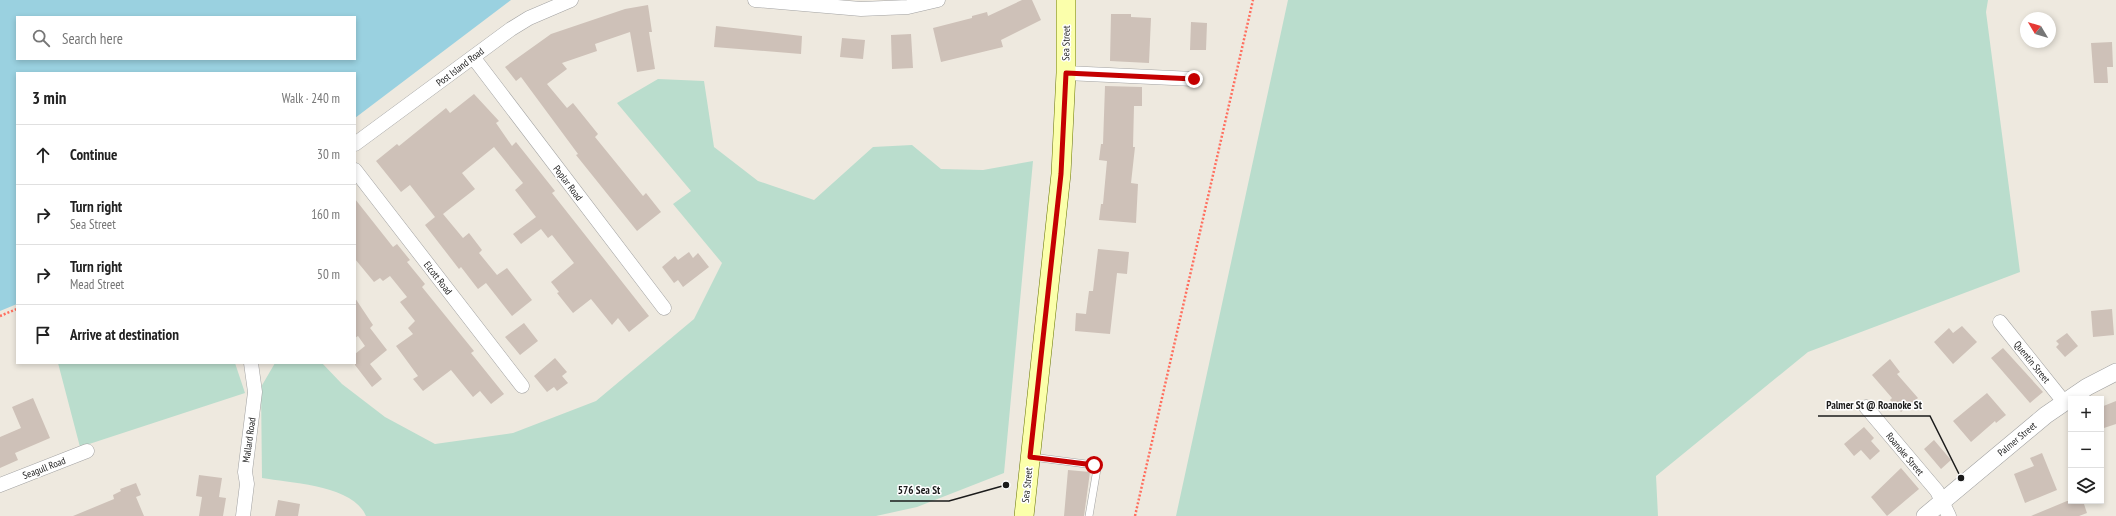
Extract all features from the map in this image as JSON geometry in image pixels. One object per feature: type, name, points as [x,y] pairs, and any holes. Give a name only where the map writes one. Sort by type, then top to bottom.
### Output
[{"type":"main road","name":"Sea Street","points":[[1024,516],[1061,174],[1066,73],[1066,0]]},
{"type":"street","name":"Post Island Road","points":[[356,143],[473,57],[529,18],[571,0]]},
{"type":"street","points":[[755,0],[861,9],[908,8],[938,0]]},
{"type":"street","name":"Poplar Road","points":[[473,57],[664,308]]},
{"type":"street","points":[[1066,73],[1194,79]]},
{"type":"street","name":"Elcott Road","points":[[356,171],[522,386]]},
{"type":"street","name":"Quentin Street","points":[[2000,322],[2064,402]]},
{"type":"street","name":"Mallard Road","points":[[243,516],[248,484],[245,472],[252,426],[255,392],[251,364]]},
{"type":"street","name":"Palmer Street","points":[[1925,516],[1946,509],[2064,402],[2087,387],[2116,372]]},
{"type":"street","name":"Roanoke Street","points":[[1866,407],[1946,509]]},
{"type":"street","name":"Seagull Road","points":[[0,485],[87,451]]},
{"type":"lane","points":[[1030,457],[1094,465],[1097,469],[1089,516]]},
{"type":"path","points":[[1135,516],[1253,0]]},
{"type":"path","points":[[0,316],[16,309]]},
{"type":"green space","points":[[1288,0],[1988,0],[1986,12],[2020,272],[1808,352],[1656,476],[1658,516],[1176,516]]},
{"type":"green space","points":[[658,79],[704,81],[714,147],[758,181],[814,200],[873,147],[912,145],[941,169],[983,170],[1033,161],[1004,473],[917,507],[876,516],[366,516],[359,506],[348,498],[335,492],[320,487],[262,478],[261,387],[274,364],[323,364],[342,384],[385,417],[435,444],[513,433],[596,401],[694,319],[722,263],[673,204],[691,191],[617,103]]},
{"type":"green space","points":[[58,364],[235,364],[245,393],[80,447]]},
{"type":"water","points":[[0,0],[511,0],[356,117],[356,72],[16,72],[16,304],[0,311]]},
{"type":"building","points":[[1022,0],[1032,0],[1041,20],[1001,40],[1003,47],[941,62],[933,28],[972,18],[972,16],[987,12],[988,16]]},
{"type":"building","points":[[648,5],[652,32],[649,32],[655,69],[637,72],[630,32],[595,44],[597,51],[562,63],[567,69],[547,84],[567,108],[573,103],[598,134],[595,137],[643,196],[646,193],[661,212],[637,231],[576,155],[578,154],[521,77],[516,81],[505,67],[551,34],[625,9]]},
{"type":"building","points":[[1111,14],[1131,14],[1131,17],[1151,18],[1149,63],[1110,61]]},
{"type":"building","points":[[1191,22],[1207,23],[1206,50],[1190,50]]},
{"type":"building","points":[[716,26],[802,36],[801,54],[714,47]]},
{"type":"building","points":[[911,34],[913,68],[892,69],[891,35]]},
{"type":"building","points":[[842,38],[865,40],[863,59],[840,57]]},
{"type":"building","points":[[2112,42],[2113,67],[2107,67],[2108,83],[2094,83],[2091,43]]},
{"type":"building","points":[[1105,86],[1142,87],[1142,106],[1134,106],[1133,147],[1135,147],[1131,183],[1138,184],[1136,223],[1099,220],[1101,204],[1103,204],[1107,161],[1099,160],[1101,144],[1103,144]]},
{"type":"building","points":[[474,94],[499,121],[496,123],[512,146],[516,142],[555,191],[552,193],[649,316],[629,332],[618,318],[612,325],[591,299],[573,313],[557,293],[559,292],[551,282],[574,263],[552,235],[548,238],[541,229],[521,244],[513,234],[536,217],[515,190],[523,183],[494,147],[462,173],[475,189],[443,214],[463,238],[469,233],[482,250],[479,253],[497,275],[507,268],[532,300],[512,316],[486,283],[478,289],[461,267],[459,269],[425,225],[435,217],[410,185],[401,192],[376,161],[397,144],[399,146],[446,108],[450,113]]},
{"type":"building","points":[[356,200],[393,247],[397,244],[410,260],[407,262],[425,284],[422,287],[474,351],[471,353],[504,394],[491,404],[480,391],[473,397],[451,370],[423,391],[413,379],[418,376],[396,346],[413,334],[408,328],[415,321],[400,302],[407,297],[390,276],[383,281],[380,278],[374,282],[356,260]]},
{"type":"building","points":[[1098,249],[1129,252],[1127,274],[1117,273],[1110,334],[1075,331],[1076,313],[1086,314],[1089,291],[1093,291]]},
{"type":"building","points":[[689,252],[693,258],[698,253],[709,267],[683,287],[678,280],[674,283],[662,267],[675,256],[678,260]]},
{"type":"building","points":[[356,300],[373,325],[370,328],[387,350],[370,364],[382,379],[372,387],[355,365],[356,353],[365,346],[358,336],[356,337]]},
{"type":"building","points":[[2112,309],[2114,335],[2093,337],[2091,311]]},
{"type":"building","points":[[524,323],[538,341],[520,355],[505,337]]},
{"type":"building","points":[[1962,326],[1977,342],[1953,364],[1934,342],[1949,328],[1953,333]]},
{"type":"building","points":[[2067,333],[2078,346],[2065,357],[2056,347],[2059,344],[2056,341]]},
{"type":"building","points":[[2003,348],[2043,392],[2030,403],[1991,358]]},
{"type":"building","points":[[555,358],[567,372],[562,376],[568,383],[557,391],[554,387],[547,392],[534,376]]},
{"type":"building","points":[[1890,359],[1900,372],[1897,374],[1918,398],[1901,412],[1890,400],[1892,398],[1872,375]]},
{"type":"building","points":[[1987,393],[2006,415],[1996,423],[1995,421],[1971,442],[1953,421]]},
{"type":"building","points":[[33,398],[50,438],[15,453],[18,460],[0,468],[0,437],[21,428],[12,407]]},
{"type":"building","points":[[2116,401],[2116,424],[2104,428],[2104,406]]},
{"type":"building","points":[[1864,427],[1874,438],[1871,441],[1880,451],[1870,460],[1861,450],[1854,456],[1844,444]]},
{"type":"building","points":[[1934,440],[1951,460],[1941,469],[1924,449]]},
{"type":"building","points":[[2042,453],[2057,490],[2025,503],[2014,474],[2034,466],[2030,458]]},
{"type":"building","points":[[1901,468],[1919,489],[1887,516],[1871,497]]},
{"type":"building","points":[[1068,470],[1090,472],[1084,516],[1064,516]]},
{"type":"building","points":[[199,475],[222,478],[219,497],[226,498],[223,516],[199,516],[202,497],[196,496]]},
{"type":"building","points":[[136,483],[141,495],[136,497],[144,516],[73,516],[114,499],[113,495],[121,491],[120,489]]},
{"type":"building","points":[[278,500],[300,504],[298,516],[275,516]]},
{"type":"building","points":[[2067,501],[2068,504],[2084,504],[2087,513],[2079,516],[2031,516]]},
{"type":"place","name":"Palmer St @ Roanoke St","points":[[1961,478]]},
{"type":"place","name":"576 Sea St","points":[[1006,485]]},
{"type":"route","points":[[1094,465],[1030,457],[1061,174],[1066,73],[1194,79]]}]
